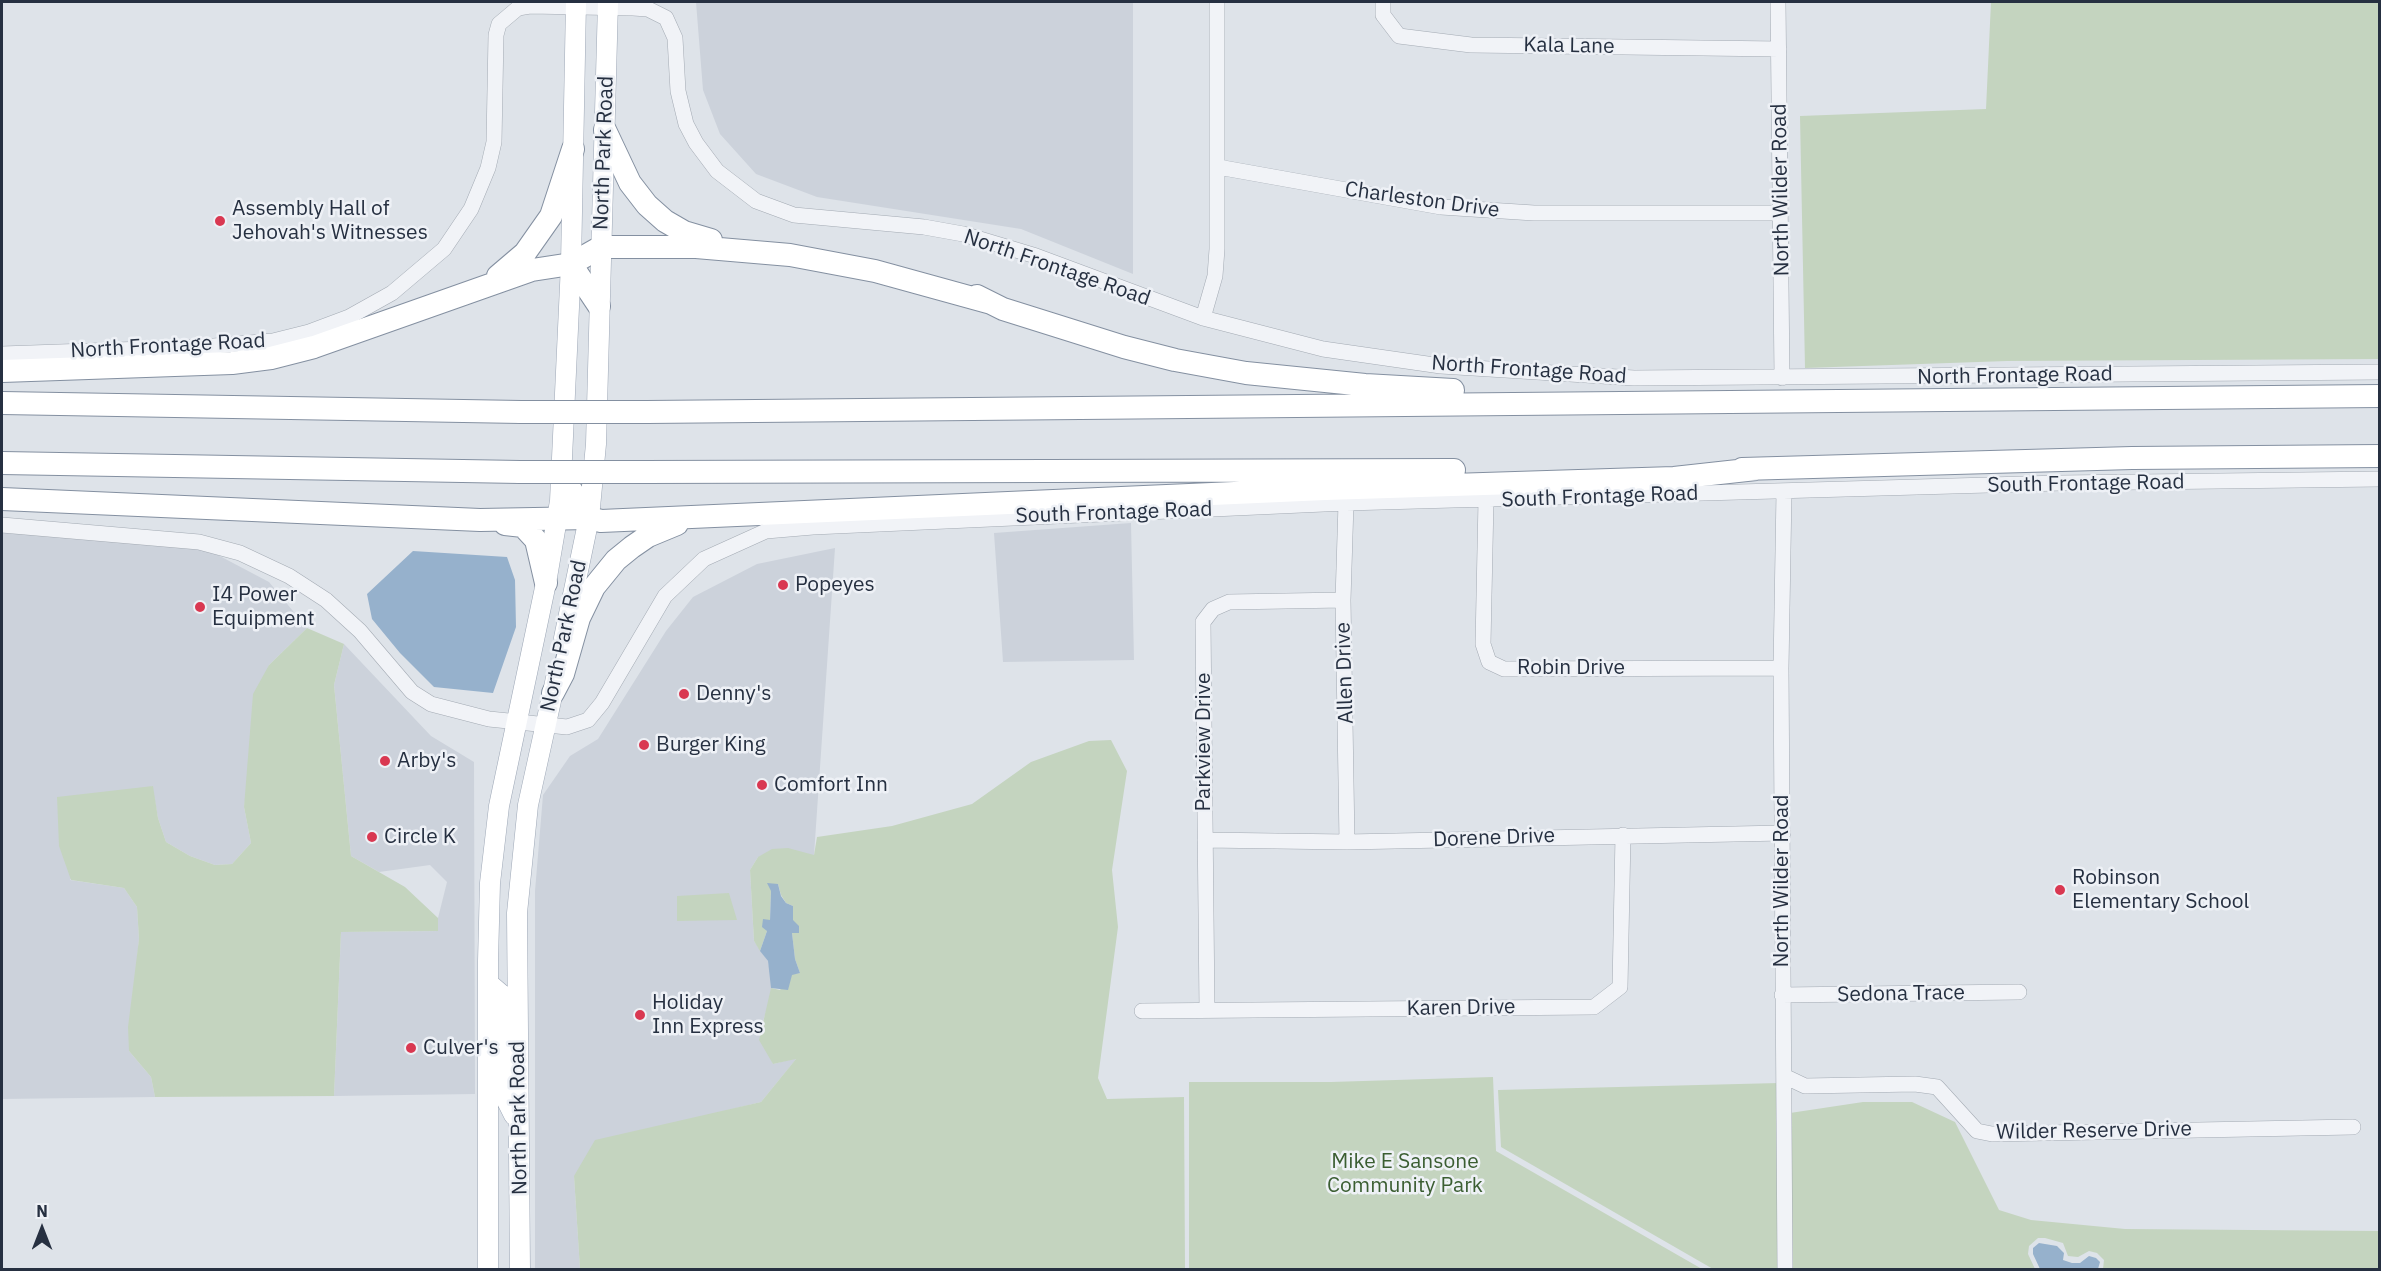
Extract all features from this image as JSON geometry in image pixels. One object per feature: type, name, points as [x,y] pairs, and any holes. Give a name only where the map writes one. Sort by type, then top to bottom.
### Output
[{"type":"highway","points":[[605,130],[630,183],[665,221],[684,232],[711,240],[799,250],[875,265],[962,289],[991,303]]},
{"type":"highway","points":[[483,287],[508,269],[539,236],[554,208],[573,149]]},
{"type":"highway","points":[[2,371],[232,363],[271,358],[324,344],[532,270],[571,264],[601,247],[696,247],[790,255],[875,271],[991,303],[1124,347],[1175,360],[1246,373],[1365,385],[1492,392],[1530,402]]},
{"type":"highway","points":[[571,264],[600,306]]},
{"type":"highway","points":[[2,403],[648,412],[1530,402],[2379,396]]},
{"type":"highway","points":[[2,463],[520,472],[1755,469],[2132,458],[2379,456]]},
{"type":"highway","points":[[2,499],[480,520],[589,518],[601,521],[1325,489],[1674,478],[1755,469]]},
{"type":"highway","points":[[562,476],[589,518]]},
{"type":"highway","points":[[553,693],[563,674],[579,618],[594,587],[607,570],[648,536],[699,518]]},
{"type":"highway","points":[[480,520],[523,526],[531,533],[540,547],[546,583]]},
{"type":"main road","name":"North Park Road","points":[[488,1269],[488,922],[494,844],[515,722],[546,583],[562,476],[571,264],[576,4]]},
{"type":"main road","name":"North Park Road","points":[[520,1269],[517,903],[528,805],[589,518],[596,444],[608,5]]},
{"type":"main road","points":[[488,983],[502,995],[502,1082],[507,1101],[518,1123]]},
{"type":"street","points":[[1203,318],[1215,276],[1217,249],[1217,2]]},
{"type":"street","name":"Kala Lane","points":[[1383,2],[1383,15],[1399,36],[1461,44],[1779,49]]},
{"type":"street","name":"North Wilder Road","points":[[1778,2],[1782,378]]},
{"type":"street","name":"North Frontage Road","points":[[2,354],[202,347],[273,341],[309,332],[349,317],[392,293],[444,249],[459,229],[480,190],[494,142],[496,35],[499,24],[518,8],[576,4],[648,9],[666,18],[675,38],[678,91],[686,124],[701,151],[717,171],[756,201],[794,215],[924,227],[973,237],[1036,256],[1203,318],[1323,349],[1441,366],[1634,378],[2379,372]]},
{"type":"street","name":"Charleston Drive","points":[[1218,167],[1441,207],[1534,213],[1781,213]]},
{"type":"street","name":"South Frontage Road","points":[[2,525],[199,543],[240,553],[290,576],[326,600],[360,631],[412,692],[431,704],[489,719],[567,727],[588,720],[602,703],[665,596],[704,559],[766,531],[813,526],[1346,503],[2060,483],[2379,479]]},
{"type":"street","name":"North Wilder Road","points":[[1784,492],[1781,668],[1785,1269]]},
{"type":"street","name":"Robin Drive","points":[[1486,500],[1483,644],[1489,662],[1504,669],[1781,668]]},
{"type":"street","name":"Allen Drive","points":[[1346,503],[1343,600],[1347,842]]},
{"type":"street","name":"Parkview Drive","points":[[1207,1010],[1203,622],[1213,609],[1229,602],[1343,600]]},
{"type":"street","name":"Dorene Drive","points":[[1205,840],[1347,842],[1783,833]]},
{"type":"street","name":"Karen Drive","points":[[1143,1011],[1594,1007],[1620,987],[1623,835]]},
{"type":"street","name":"Sedona Trace","points":[[1782,995],[2019,992]]},
{"type":"street","name":"Wilder Reserve Drive","points":[[1784,1076],[1805,1086],[1915,1084],[1936,1087],[1977,1131],[1992,1134],[2353,1127]]},
{"type":"shaded area","points":[[696,2],[1133,2],[1133,274],[1021,229],[817,197],[756,174],[720,134],[703,90]]},
{"type":"shaded area","points":[[1131,523],[1134,660],[1003,662],[994,533]]},
{"type":"shaded area","points":[[2,531],[198,549],[214,553],[269,582],[307,628],[269,665],[244,807],[251,843],[232,864],[215,865],[190,856],[166,842],[158,818],[152,786],[70,880],[124,888],[137,907],[139,939],[129,1051],[151,1077],[155,1097],[2,1099]]},
{"type":"shaded area","points":[[835,548],[814,855],[758,857],[750,870],[754,941],[768,961],[771,977],[771,997],[762,1024],[773,1064],[797,1058],[761,1102],[696,1118],[574,1176],[580,1269],[535,1270],[535,891],[543,795],[570,756],[598,739],[666,631],[693,597],[757,564]]},
{"type":"shaded area","points":[[344,644],[431,736],[474,762],[475,1094],[334,1096],[341,932],[438,931],[438,918],[447,882],[430,865],[379,872],[351,856],[334,685]]},
{"type":"green space","points":[[1991,2],[2379,2],[2379,359],[2007,361],[1805,368],[1800,116],[1986,109]]},
{"type":"green space","points":[[307,628],[344,644],[334,685],[351,856],[405,887],[438,918],[438,931],[341,932],[334,1096],[155,1097],[151,1077],[129,1051],[128,1027],[139,939],[137,907],[124,888],[71,880],[59,846],[57,797],[153,786],[158,818],[166,842],[190,856],[215,865],[232,864],[251,843],[244,807],[253,694],[269,665]]},
{"type":"green space","points":[[1111,740],[1127,771],[1112,870],[1118,927],[1098,1078],[1107,1099],[1184,1097],[1185,1269],[580,1269],[574,1176],[595,1140],[761,1102],[796,1059],[773,1064],[759,1040],[771,988],[780,990],[792,974],[800,973],[795,959],[792,933],[793,906],[786,903],[778,884],[771,891],[770,920],[763,920],[767,931],[760,951],[754,941],[750,870],[758,857],[772,849],[788,848],[814,855],[817,837],[892,826],[972,804],[1031,762],[1089,741]]},
{"type":"green space","points":[[729,893],[737,920],[677,921],[677,896]]},
{"type":"green space","name":"Mike E Sansone Community Park","points":[[1493,1077],[1496,1151],[1702,1269],[1189,1269],[1189,1082],[1331,1082]]},
{"type":"green space","points":[[1779,1083],[1779,1269],[1713,1269],[1501,1147],[1498,1090]]},
{"type":"green space","points":[[1863,1102],[1912,1102],[1955,1122],[1999,1210],[2031,1220],[2125,1229],[2379,1231],[2379,1269],[2103,1269],[2104,1260],[2097,1253],[2089,1251],[2078,1257],[2068,1256],[2063,1243],[2038,1238],[2029,1246],[2028,1254],[2035,1269],[1790,1269],[1790,1113]]},
{"type":"water","points":[[413,551],[507,557],[515,580],[516,627],[493,693],[434,687],[400,653],[372,619],[367,594]]},
{"type":"water","points":[[767,883],[778,884],[781,896],[786,903],[793,906],[793,920],[799,926],[799,933],[792,933],[795,959],[800,973],[792,975],[788,990],[771,988],[768,961],[760,951],[767,931],[762,927],[763,919],[770,920],[771,891]]},
{"type":"water","points":[[2039,1243],[2057,1246],[2064,1253],[2063,1260],[2072,1263],[2080,1263],[2089,1256],[2096,1258],[2100,1262],[2098,1269],[2040,1269],[2033,1254],[2033,1248]]},
{"type":"place","name":"Assembly Hall of Jehovah's Witnesses","points":[[220,221]]},
{"type":"place","name":"Popeyes","points":[[783,585]]},
{"type":"place","name":"I4 Power Equipment","points":[[200,607]]},
{"type":"place","name":"Denny's","points":[[684,694]]},
{"type":"place","name":"Burger King","points":[[644,745]]},
{"type":"place","name":"Arby's","points":[[385,761]]},
{"type":"place","name":"Comfort Inn","points":[[762,785]]},
{"type":"place","name":"Circle K","points":[[372,837]]},
{"type":"place","name":"Robinson Elementary School","points":[[2060,890]]},
{"type":"place","name":"Holiday Inn Express","points":[[640,1015]]},
{"type":"place","name":"Culver's","points":[[411,1048]]}]
